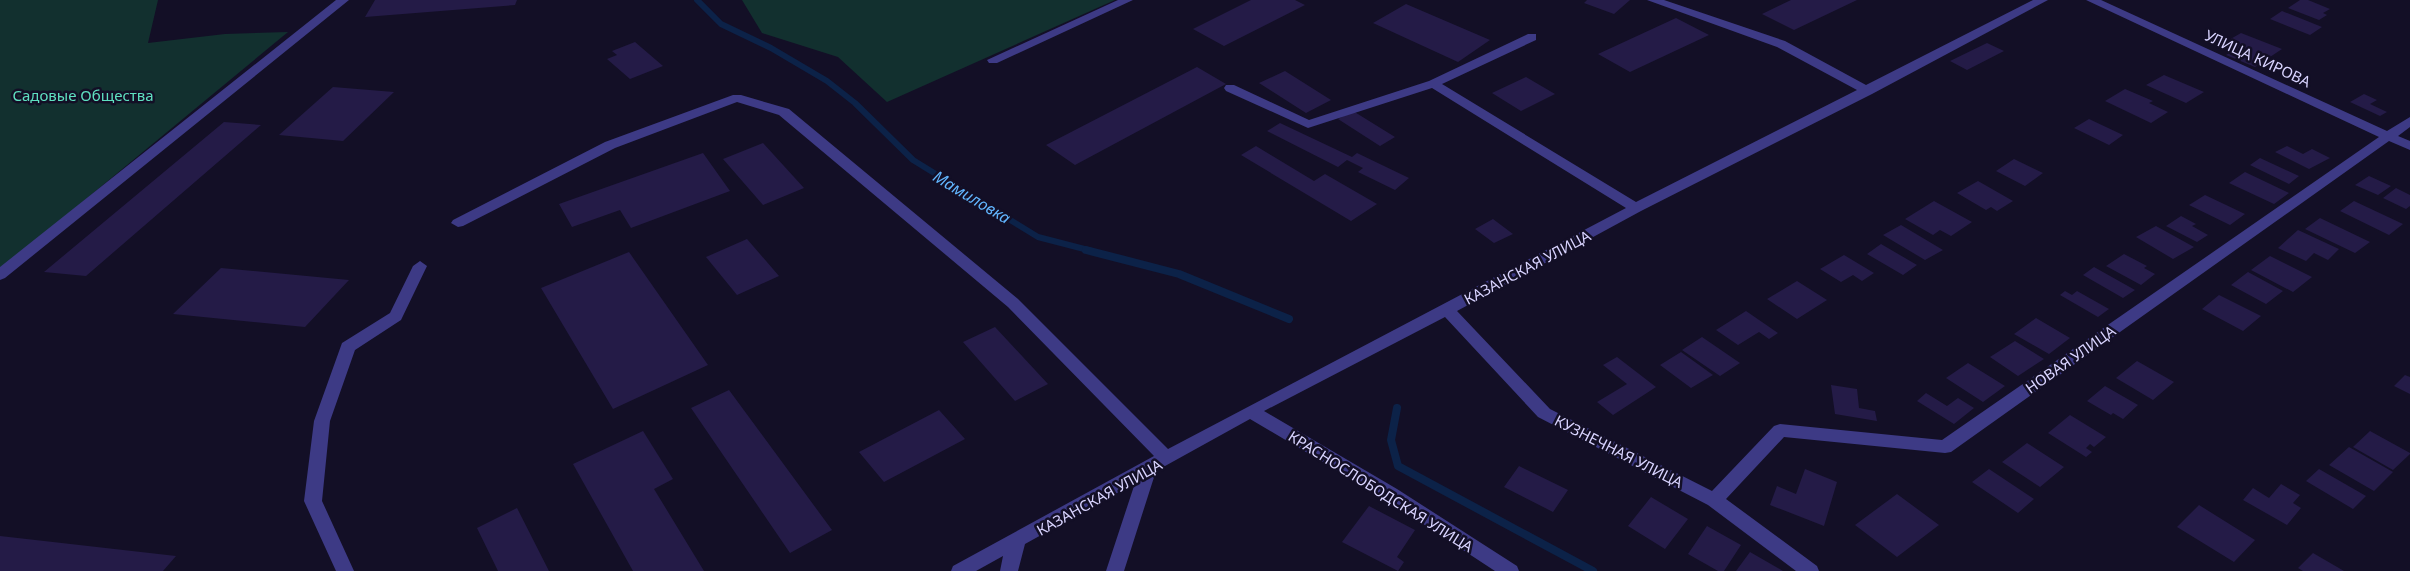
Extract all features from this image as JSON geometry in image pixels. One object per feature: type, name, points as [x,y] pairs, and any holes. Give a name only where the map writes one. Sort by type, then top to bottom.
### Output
[{"type":"street","points":[[0,275],[343,0]]},
{"type":"street","points":[[993,60],[1127,0]]},
{"type":"street","points":[[1653,0],[1781,44],[1868,91]]},
{"type":"street","name":"КАЗАНСКАЯ УЛИЦА","points":[[960,571],[1252,412],[1636,208],[2042,0]]},
{"type":"street","name":"УЛИЦА КИРОВА","points":[[2092,0],[2410,146]]},
{"type":"street","points":[[1230,88],[1308,124],[1433,84],[1532,36]]},
{"type":"street","points":[[1433,84],[1636,208]]},
{"type":"street","points":[[458,223],[610,145],[737,98],[784,112],[1013,303],[1167,459]]},
{"type":"street","name":"НОВАЯ УЛИЦА","points":[[1714,500],[1780,430],[1945,447],[2410,121]]},
{"type":"street","points":[[345,571],[313,501],[322,421],[348,346],[396,316],[420,266]]},
{"type":"street","name":"КУЗНЕЧНАЯ УЛИЦА","points":[[1447,310],[1544,413],[1714,500],[1810,571]]},
{"type":"street","name":"КРАСНОСЛОБОДСКАЯ УЛИЦА","points":[[1252,412],[1391,494],[1510,571]]},
{"type":"street","points":[[1115,571],[1148,469]]},
{"type":"street","points":[[1009,571],[1016,542]]},
{"type":"green space","name":"Садовые Общества","points":[[0,0],[158,0],[148,43],[225,34],[288,32],[0,270]]},
{"type":"green space","points":[[742,0],[1115,0],[887,102],[838,57],[762,33]]},
{"type":"building","points":[[375,0],[517,0],[515,5],[365,17]]},
{"type":"building","points":[[1251,0],[1295,0],[1305,5],[1224,46],[1193,29]]},
{"type":"building","points":[[1587,0],[1630,0],[1614,14],[1584,3]]},
{"type":"building","points":[[1791,0],[1857,0],[1794,30],[1762,14]]},
{"type":"building","points":[[2300,0],[2308,0],[2330,9],[2323,13],[2327,15],[2319,20],[2288,8]]},
{"type":"building","points":[[1406,4],[1490,40],[1458,62],[1373,23]]},
{"type":"building","points":[[2282,11],[2322,27],[2310,35],[2270,19]]},
{"type":"building","points":[[1676,18],[1709,35],[1630,72],[1598,54]]},
{"type":"building","points":[[2241,33],[2282,49],[2255,67],[2226,55],[2233,51],[2220,45]]},
{"type":"building","points":[[635,42],[663,66],[630,79],[607,59],[617,55],[612,51]]},
{"type":"building","points":[[1987,43],[2004,51],[1967,70],[1950,61]]},
{"type":"building","points":[[1197,67],[1226,84],[1075,165],[1046,145]]},
{"type":"building","points":[[1285,71],[1331,100],[1306,113],[1259,83]]},
{"type":"building","points":[[2164,75],[2204,92],[2186,103],[2146,85]]},
{"type":"building","points":[[1526,77],[1555,94],[1521,111],[1492,93]]},
{"type":"building","points":[[333,87],[394,92],[343,141],[279,135]]},
{"type":"building","points":[[2125,89],[2153,101],[2149,103],[2168,112],[2151,123],[2105,101]]},
{"type":"building","points":[[2364,94],[2377,100],[2370,104],[2387,112],[2380,116],[2350,102]]},
{"type":"building","points":[[1353,111],[1395,137],[1380,146],[1338,119]]},
{"type":"building","points":[[2089,119],[2123,135],[2109,145],[2074,128]]},
{"type":"building","points":[[224,122],[261,125],[86,276],[44,272]]},
{"type":"building","points":[[1280,123],[1352,157],[1357,153],[1409,178],[1395,190],[1358,172],[1363,168],[1347,160],[1338,167],[1267,131]]},
{"type":"building","points":[[763,143],[804,188],[763,205],[723,159]]},
{"type":"building","points":[[1256,146],[1314,181],[1325,174],[1377,204],[1351,221],[1241,155]]},
{"type":"building","points":[[2287,146],[2303,154],[2312,149],[2330,158],[2309,169],[2275,152]]},
{"type":"building","points":[[703,153],[730,191],[631,228],[620,210],[572,227],[559,204]]},
{"type":"building","points":[[2260,158],[2299,176],[2289,184],[2250,165]]},
{"type":"building","points":[[2014,159],[2043,173],[2025,186],[1996,171]]},
{"type":"building","points":[[2245,172],[2289,193],[2274,204],[2229,183]]},
{"type":"building","points":[[2369,176],[2391,186],[2378,195],[2355,185]]},
{"type":"building","points":[[1978,181],[2013,201],[1997,211],[1991,207],[1986,210],[1957,193]]},
{"type":"building","points":[[2396,188],[2410,195],[2410,206],[2406,209],[2383,198]]},
{"type":"building","points":[[2205,195],[2245,214],[2230,225],[2189,205]]},
{"type":"building","points":[[1934,201],[1972,222],[1951,236],[1940,230],[1933,235],[1905,219]]},
{"type":"building","points":[[2354,201],[2403,224],[2389,235],[2340,211]]},
{"type":"building","points":[[2181,216],[2196,224],[2192,226],[2208,235],[2197,242],[2166,226]]},
{"type":"building","points":[[2320,218],[2370,242],[2355,253],[2305,229]]},
{"type":"building","points":[[1493,219],[1513,234],[1494,243],[1475,229]]},
{"type":"building","points":[[1901,225],[1943,250],[1925,260],[1883,235]]},
{"type":"building","points":[[2156,226],[2194,247],[2173,259],[2136,237]]},
{"type":"building","points":[[2298,230],[2339,249],[2328,260],[2314,253],[2306,261],[2278,248]]},
{"type":"building","points":[[747,239],[779,276],[737,295],[706,257]]},
{"type":"building","points":[[1881,244],[1917,265],[1903,275],[1867,254]]},
{"type":"building","points":[[629,252],[708,365],[613,409],[541,288]]},
{"type":"building","points":[[2124,254],[2147,266],[2144,268],[2155,274],[2141,285],[2106,266]]},
{"type":"building","points":[[1844,255],[1874,273],[1862,281],[1853,275],[1841,282],[1820,269]]},
{"type":"building","points":[[2270,256],[2312,277],[2293,292],[2251,270]]},
{"type":"building","points":[[2094,267],[2135,290],[2123,298],[2083,275]]},
{"type":"building","points":[[221,268],[349,280],[305,327],[173,314]]},
{"type":"building","points":[[2248,272],[2283,291],[2266,304],[2231,285]]},
{"type":"building","points":[[1797,281],[1827,300],[1797,319],[1767,299]]},
{"type":"building","points":[[2065,291],[2072,295],[2077,291],[2109,309],[2098,317],[2060,295]]},
{"type":"building","points":[[2219,295],[2261,316],[2243,331],[2202,309]]},
{"type":"building","points":[[1746,311],[1778,333],[1769,339],[1759,332],[1738,345],[1716,330]]},
{"type":"building","points":[[2036,318],[2070,338],[2049,354],[2014,334]]},
{"type":"building","points":[[995,327],[1048,384],[1015,401],[963,342]]},
{"type":"building","points":[[1702,337],[1740,363],[1720,376],[1682,350]]},
{"type":"building","points":[[2015,341],[2044,359],[2018,376],[1990,357]]},
{"type":"building","points":[[1681,352],[1713,375],[1691,388],[1660,365]]},
{"type":"building","points":[[1617,357],[1656,387],[1613,415],[1597,402],[1627,384],[1603,365]]},
{"type":"building","points":[[2137,361],[2174,382],[2153,400],[2116,378]]},
{"type":"building","points":[[1968,363],[2005,386],[1983,402],[1946,378]]},
{"type":"building","points":[[2405,375],[2410,377],[2410,394],[2394,386]]},
{"type":"building","points":[[1831,385],[1857,389],[1859,408],[1875,411],[1877,421],[1835,414]]},
{"type":"building","points":[[2105,386],[2138,405],[2123,419],[2087,401]]},
{"type":"building","points":[[729,390],[832,530],[790,553],[691,408]]},
{"type":"building","points":[[1926,393],[1947,406],[1958,398],[1974,408],[1954,424],[1917,401]]},
{"type":"building","points":[[939,410],[965,439],[884,482],[859,452]]},
{"type":"building","points":[[2070,415],[2106,437],[2094,447],[2090,444],[2086,448],[2092,452],[2086,457],[2048,433]]},
{"type":"building","points":[[643,431],[673,479],[654,489],[704,571],[633,571],[573,464]]},
{"type":"building","points":[[2370,431],[2410,454],[2393,470],[2353,447]]},
{"type":"building","points":[[2027,443],[2064,467],[2040,487],[2002,462]]},
{"type":"building","points":[[2349,447],[2393,472],[2374,491],[2329,465]]},
{"type":"building","points":[[1519,466],[1568,490],[1553,512],[1504,487]]},
{"type":"building","points":[[1805,469],[1837,482],[1824,526],[1770,505],[1777,486],[1796,494]]},
{"type":"building","points":[[1989,469],[2034,499],[2018,513],[1972,482]]},
{"type":"building","points":[[2319,469],[2366,496],[2353,509],[2306,481]]},
{"type":"building","points":[[2281,484],[2300,495],[2293,503],[2301,508],[2287,525],[2243,500],[2253,488],[2269,498]]},
{"type":"building","points":[[1897,494],[1939,525],[1897,557],[1855,525]]},
{"type":"building","points":[[1651,497],[1688,519],[1665,549],[1628,526]]},
{"type":"building","points":[[2199,505],[2255,540],[2234,562],[2177,527]]},
{"type":"building","points":[[1369,506],[1415,530],[1397,557],[1404,562],[1398,571],[1342,542]]},
{"type":"building","points":[[517,508],[549,571],[498,571],[477,528]]},
{"type":"building","points":[[1707,526],[1741,545],[1724,571],[1718,571],[1688,554]]},
{"type":"building","points":[[0,536],[176,556],[163,571],[0,571]]},
{"type":"building","points":[[1750,552],[1783,571],[1736,571]]},
{"type":"building","points":[[2313,553],[2344,571],[2303,571],[2298,568]]},
{"type":"waterway","name":"Мамиловка","points":[[697,0],[721,24],[771,48],[827,81],[855,103],[913,160],[1038,237],[1092,251]]},
{"type":"waterway","name":"Мамиловка","points":[[1086,250],[1179,274],[1289,319]]},
{"type":"waterway","points":[[1397,408],[1391,440],[1398,466],[1593,571]]}]
